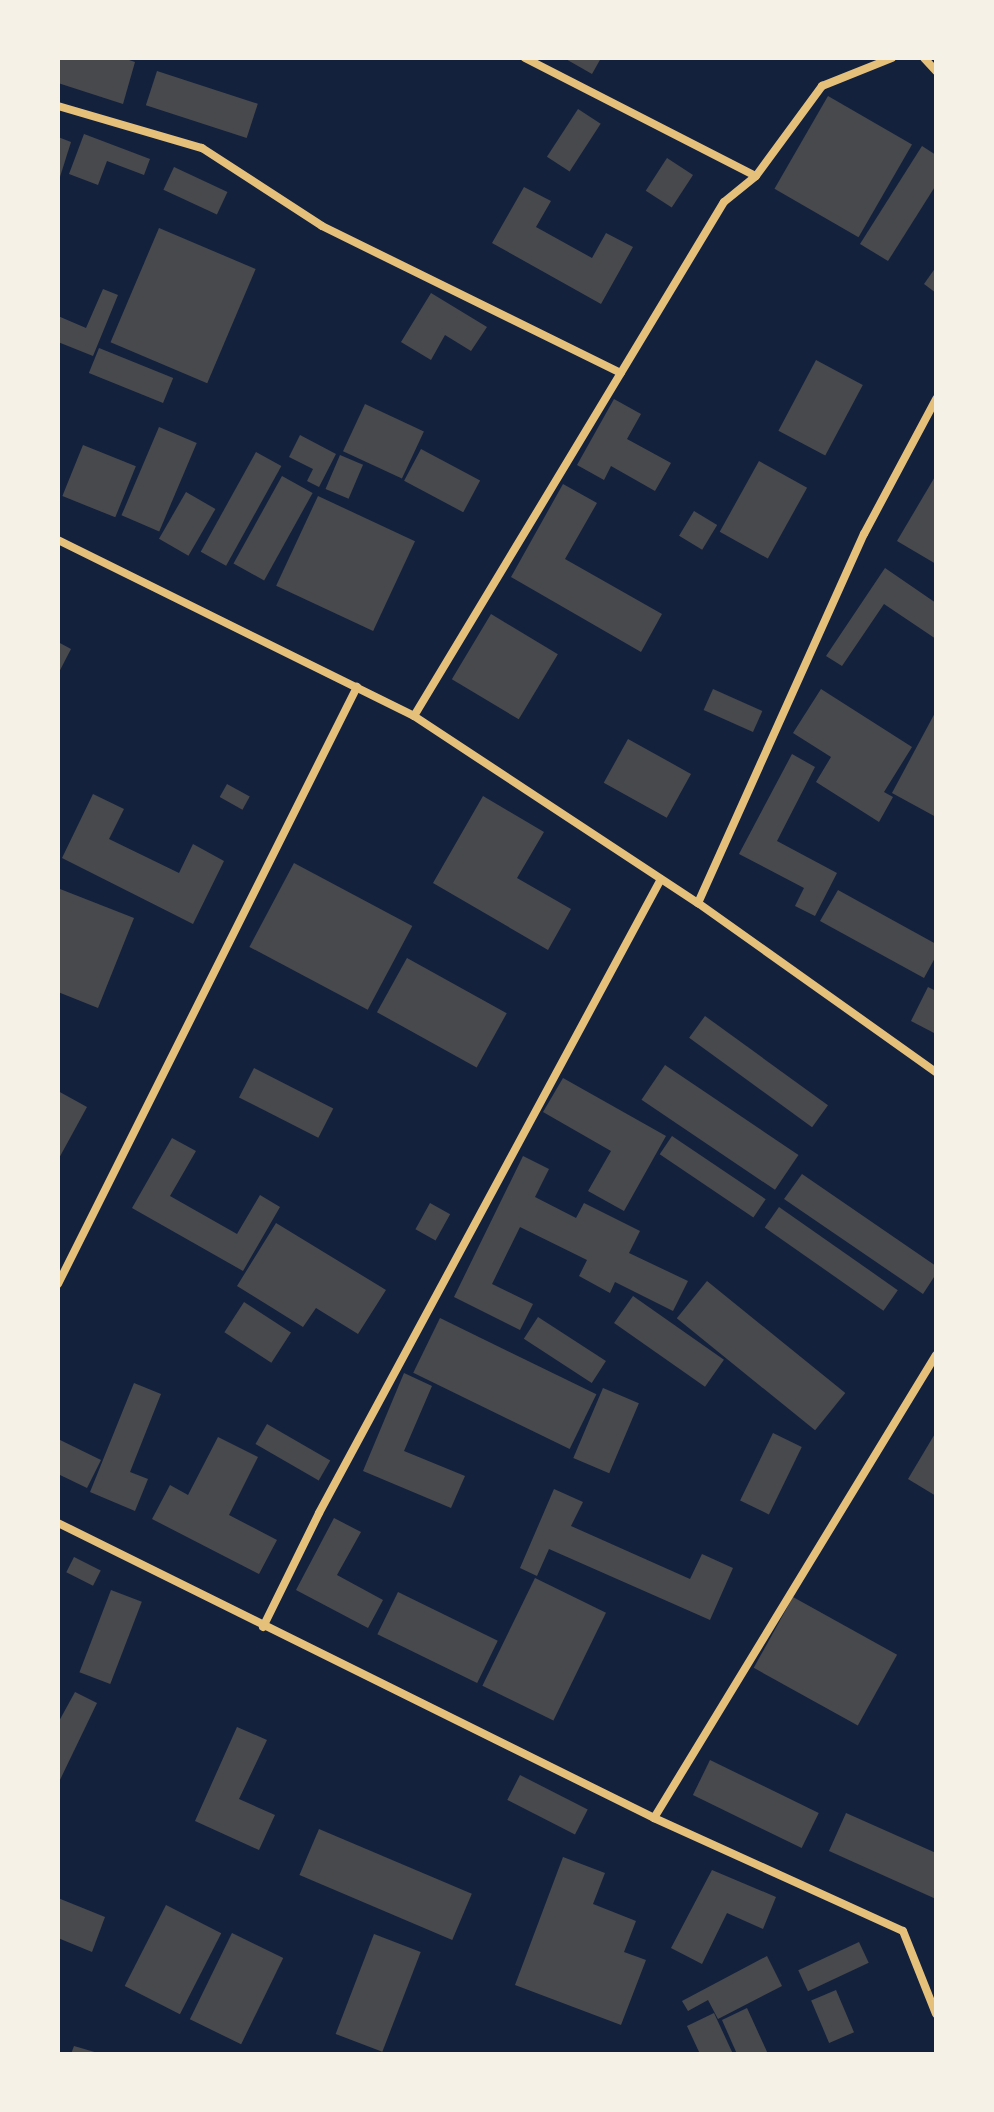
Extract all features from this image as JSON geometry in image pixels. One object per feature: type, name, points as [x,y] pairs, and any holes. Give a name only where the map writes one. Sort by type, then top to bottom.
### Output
[{"type":"street","points":[[525,58],[756,176]]},
{"type":"street","points":[[414,716],[724,202],[756,176],[822,86],[892,58]]},
{"type":"street","points":[[924,58],[936,71]]},
{"type":"street","points":[[58,106],[202,148],[322,226],[621,373]]},
{"type":"street","points":[[698,903],[864,534],[936,399]]},
{"type":"street","points":[[58,540],[414,716],[698,903],[936,1072]]},
{"type":"street","points":[[58,1284],[357,687]]},
{"type":"street","points":[[263,1627],[319,1513],[661,879]]},
{"type":"street","points":[[654,1818],[936,1355]]},
{"type":"street","points":[[58,1523],[654,1818],[903,1931],[936,2014]]},
{"type":"building","points":[[58,58],[123,58],[135,62],[123,104],[58,83]]},
{"type":"building","points":[[564,58],[601,58],[592,74]]},
{"type":"building","points":[[157,71],[258,104],[247,138],[146,105]]},
{"type":"building","points":[[828,96],[912,145],[859,237],[774,189]]},
{"type":"building","points":[[578,109],[601,124],[570,172],[547,157]]},
{"type":"building","points":[[84,134],[150,159],[144,175],[107,161],[98,185],[69,174]]},
{"type":"building","points":[[58,137],[71,142],[59,180],[58,180]]},
{"type":"building","points":[[922,146],[936,155],[936,185],[888,261],[860,244]]},
{"type":"building","points":[[667,158],[693,175],[672,208],[646,191]]},
{"type":"building","points":[[174,167],[227,192],[217,215],[163,190]]},
{"type":"building","points":[[524,187],[551,201],[536,227],[592,258],[606,233],[633,247],[601,304],[492,243]]},
{"type":"building","points":[[159,228],[256,269],[207,383],[111,342]]},
{"type":"building","points":[[936,267],[936,293],[924,284]]},
{"type":"building","points":[[103,289],[118,295],[93,356],[58,342],[58,316],[86,328]]},
{"type":"building","points":[[431,293],[487,327],[471,351],[445,335],[431,360],[401,342]]},
{"type":"building","points":[[99,348],[173,378],[163,403],[89,373]]},
{"type":"building","points":[[816,360],[863,385],[825,456],[778,431]]},
{"type":"building","points":[[614,399],[641,414],[627,439],[671,463],[655,491],[611,466],[604,480],[577,465]]},
{"type":"building","points":[[365,404],[424,431],[402,479],[343,451]]},
{"type":"building","points":[[159,427],[197,443],[159,531],[121,515]]},
{"type":"building","points":[[300,435],[336,454],[319,487],[307,481],[313,469],[289,457]]},
{"type":"building","points":[[83,445],[136,466],[115,517],[62,496]]},
{"type":"building","points":[[421,449],[480,480],[463,512],[404,481]]},
{"type":"building","points":[[256,452],[281,466],[226,566],[201,552]]},
{"type":"building","points":[[340,455],[363,465],[349,499],[326,489]]},
{"type":"building","points":[[759,461],[807,488],[768,559],[720,532]]},
{"type":"building","points":[[936,475],[936,564],[897,541]]},
{"type":"building","points":[[282,476],[313,493],[264,580],[234,563]]},
{"type":"building","points":[[563,484],[597,503],[565,559],[662,614],[641,652],[511,577]]},
{"type":"building","points":[[186,492],[215,509],[188,556],[159,539]]},
{"type":"building","points":[[318,496],[415,541],[373,631],[276,586]]},
{"type":"building","points":[[694,511],[717,525],[702,550],[679,536]]},
{"type":"building","points":[[885,568],[936,603],[936,639],[884,604],[842,666],[826,656]]},
{"type":"building","points":[[491,614],[558,654],[519,719],[452,679]]},
{"type":"building","points":[[58,642],[71,649],[58,674]]},
{"type":"building","points":[[713,689],[762,711],[753,732],[704,710]]},
{"type":"building","points":[[821,689],[912,747],[884,792],[893,797],[879,822],[816,782],[831,757],[793,733]]},
{"type":"building","points":[[936,711],[936,817],[892,793]]},
{"type":"building","points":[[628,739],[691,774],[667,818],[604,783]]},
{"type":"building","points":[[792,754],[815,767],[777,841],[837,873],[815,916],[795,906],[804,888],[739,854]]},
{"type":"building","points":[[227,784],[250,797],[242,810],[220,797]]},
{"type":"building","points":[[93,794],[124,809],[109,839],[179,873],[193,844],[224,861],[193,924],[62,858]]},
{"type":"building","points":[[483,796],[544,832],[517,878],[571,909],[548,950],[433,883]]},
{"type":"building","points":[[294,863],[412,926],[368,1010],[249,947]]},
{"type":"building","points":[[60,889],[134,918],[98,1008],[58,992]]},
{"type":"building","points":[[838,890],[936,944],[936,956],[924,978],[820,921]]},
{"type":"building","points":[[407,958],[507,1013],[477,1067],[377,1012]]},
{"type":"building","points":[[928,987],[936,991],[936,1034],[911,1021]]},
{"type":"building","points":[[705,1016],[828,1105],[812,1127],[689,1038]]},
{"type":"building","points":[[665,1065],[798,1155],[775,1190],[642,1100]]},
{"type":"building","points":[[254,1068],[333,1108],[318,1138],[239,1097]]},
{"type":"building","points":[[563,1078],[666,1136],[624,1211],[588,1191],[611,1151],[543,1112]]},
{"type":"building","points":[[58,1091],[87,1107],[58,1160]]},
{"type":"building","points":[[672,1136],[766,1199],[753,1217],[660,1154]]},
{"type":"building","points":[[172,1138],[196,1151],[170,1196],[237,1234],[260,1195],[280,1207],[243,1271],[132,1208]]},
{"type":"building","points":[[523,1156],[549,1169],[535,1197],[576,1218],[584,1203],[640,1231],[629,1253],[688,1281],[673,1311],[615,1282],[610,1293],[579,1276],[587,1260],[520,1227],[492,1284],[533,1304],[520,1330],[454,1297]]},
{"type":"building","points":[[802,1174],[936,1266],[936,1274],[923,1294],[784,1199]]},
{"type":"building","points":[[430,1203],[450,1214],[436,1240],[415,1229]]},
{"type":"building","points":[[779,1207],[898,1290],[883,1311],[765,1227]]},
{"type":"building","points":[[276,1223],[386,1290],[358,1334],[316,1308],[303,1327],[237,1286]]},
{"type":"building","points":[[707,1281],[845,1393],[815,1430],[677,1318]]},
{"type":"building","points":[[633,1296],[724,1360],[705,1387],[614,1323]]},
{"type":"building","points":[[244,1302],[291,1332],[271,1363],[224,1332]]},
{"type":"building","points":[[538,1317],[606,1361],[592,1383],[524,1339]]},
{"type":"building","points":[[440,1318],[596,1394],[570,1449],[413,1373]]},
{"type":"building","points":[[404,1373],[432,1386],[404,1451],[465,1476],[451,1508],[363,1471]]},
{"type":"building","points":[[134,1383],[161,1394],[130,1472],[148,1479],[135,1511],[90,1492]]},
{"type":"building","points":[[603,1388],[639,1403],[609,1473],[573,1458]]},
{"type":"building","points":[[267,1424],[330,1460],[319,1480],[256,1444]]},
{"type":"building","points":[[936,1432],[936,1496],[908,1479]]},
{"type":"building","points":[[773,1433],[802,1447],[769,1514],[740,1500]]},
{"type":"building","points":[[218,1437],[258,1457],[229,1515],[277,1540],[259,1574],[152,1519],[170,1485],[188,1495]]},
{"type":"building","points":[[58,1439],[101,1460],[87,1488],[58,1474]]},
{"type":"building","points":[[554,1489],[583,1502],[571,1526],[690,1579],[702,1554],[733,1568],[710,1620],[549,1549],[537,1576],[520,1568]]},
{"type":"building","points":[[334,1518],[361,1532],[337,1575],[383,1600],[368,1628],[296,1590]]},
{"type":"building","points":[[74,1557],[101,1571],[93,1586],[66,1572]]},
{"type":"building","points":[[535,1578],[606,1613],[553,1720],[482,1686]]},
{"type":"building","points":[[111,1590],[142,1602],[110,1684],[79,1672]]},
{"type":"building","points":[[398,1592],[498,1641],[477,1683],[377,1634]]},
{"type":"building","points":[[793,1597],[897,1655],[858,1726],[754,1668]]},
{"type":"building","points":[[75,1692],[97,1703],[58,1784],[58,1723]]},
{"type":"building","points":[[237,1727],[267,1740],[239,1799],[275,1815],[259,1850],[195,1821]]},
{"type":"building","points":[[710,1760],[819,1813],[802,1848],[693,1795]]},
{"type":"building","points":[[520,1775],[588,1810],[575,1834],[507,1800]]},
{"type":"building","points":[[846,1813],[936,1853],[936,1899],[829,1851]]},
{"type":"building","points":[[319,1829],[472,1894],[452,1940],[299,1875]]},
{"type":"building","points":[[563,1857],[605,1873],[593,1904],[636,1921],[624,1952],[646,1960],[621,2025],[515,1985]]},
{"type":"building","points":[[712,1870],[776,1897],[763,1929],[727,1913],[702,1964],[671,1948]]},
{"type":"building","points":[[58,1898],[105,1917],[92,1952],[58,1938]]},
{"type":"building","points":[[166,1905],[221,1933],[180,2014],[125,1986]]},
{"type":"building","points":[[232,1933],[283,1958],[241,2044],[190,2019]]},
{"type":"building","points":[[374,1934],[421,1952],[382,2052],[336,2034]]},
{"type":"building","points":[[859,1942],[869,1963],[808,1991],[798,1970]]},
{"type":"building","points":[[767,1956],[782,1986],[718,2019],[708,2000],[688,2011],[682,2001]]},
{"type":"building","points":[[836,1990],[854,2032],[829,2043],[811,2001]]},
{"type":"building","points":[[747,2008],[768,2054],[737,2054],[722,2020]]},
{"type":"building","points":[[714,2013],[733,2054],[700,2054],[687,2026]]},
{"type":"building","points":[[74,2046],[98,2053],[98,2054],[71,2054]]}]
